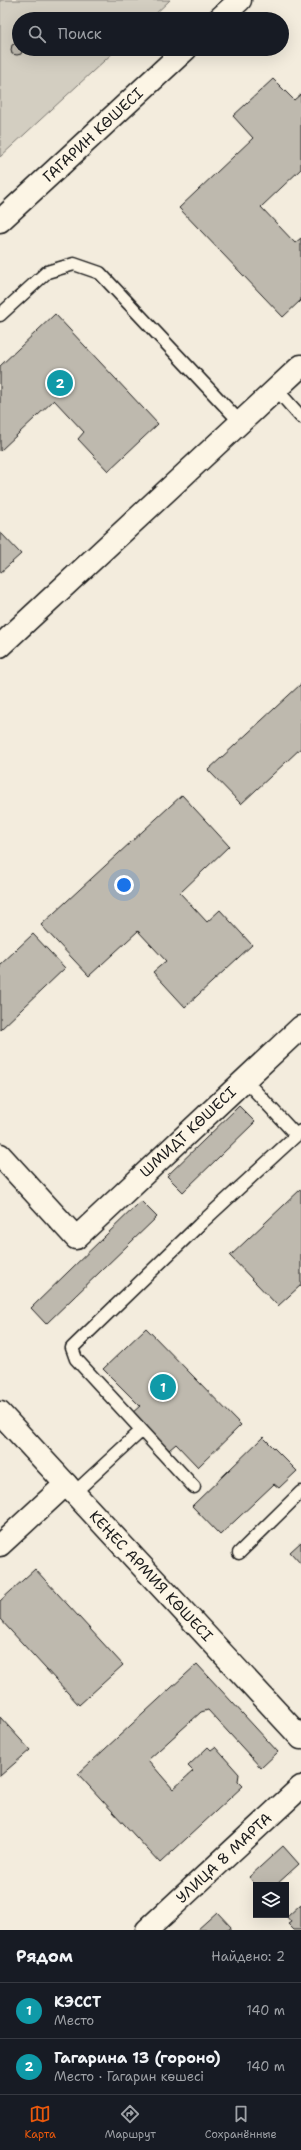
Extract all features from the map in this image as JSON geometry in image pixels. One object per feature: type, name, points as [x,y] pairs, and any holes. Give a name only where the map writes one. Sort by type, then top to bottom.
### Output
[{"type":"street","points":[[227,12],[240,0]]},
{"type":"street","name":"ГАГАРИН КӨШЕСІ","points":[[0,221],[178,56]]},
{"type":"street","points":[[0,646],[301,366]]},
{"type":"street","name":"ШМИДТ КӨШЕСІ","points":[[0,1155],[76,1238],[301,1027]]},
{"type":"street","name":"КЕҢЕС АРМИЯ КӨШЕСІ","points":[[0,1413],[301,1738]]},
{"type":"street","points":[[0,1545],[70,1488]]},
{"type":"street","name":"УЛИЦА 8 МАРТА","points":[[147,1930],[301,1787]]},
{"type":"lane","points":[[0,315],[47,272],[74,264],[100,273],[241,423]]},
{"type":"lane","points":[[276,389],[301,418]]},
{"type":"lane","points":[[194,1487],[76,1359],[72,1348],[199,1225],[298,1133],[244,1080]]},
{"type":"lane","points":[[70,1488],[141,1431]]},
{"type":"lane","points":[[239,1552],[301,1492]]},
{"type":"shaded area","points":[[0,0],[170,0],[157,12],[12,12],[12,56],[109,56],[0,157]]},
{"type":"building","points":[[273,79],[294,100],[301,94],[301,169],[261,207],[295,243],[301,238],[301,300],[283,317],[179,208],[253,138],[233,116]]},
{"type":"building","points":[[55,314],[158,424],[108,471],[78,439],[84,432],[54,400],[0,451],[0,366]]},
{"type":"building","points":[[0,532],[21,554],[0,573]]},
{"type":"building","points":[[301,684],[301,748],[241,804],[208,770]]},
{"type":"building","points":[[182,795],[229,846],[180,893],[207,922],[220,910],[252,945],[185,1007],[153,972],[166,961],[138,931],[89,976],[41,925]]},
{"type":"building","points":[[33,934],[65,968],[0,1030],[0,965]]},
{"type":"building","points":[[239,1106],[255,1122],[183,1192],[167,1176]]},
{"type":"building","points":[[301,1189],[301,1285],[278,1306],[230,1256]]},
{"type":"building","points":[[141,1201],[157,1217],[46,1324],[31,1308]]},
{"type":"building","points":[[146,1328],[241,1425],[198,1467],[176,1444],[169,1450],[132,1413],[140,1406],[103,1369]]},
{"type":"building","points":[[263,1437],[297,1471],[279,1488],[274,1484],[220,1535],[192,1506]]},
{"type":"building","points":[[301,1542],[301,1564],[290,1552]]},
{"type":"building","points":[[35,1569],[123,1665],[79,1705],[0,1619],[0,1601]]},
{"type":"building","points":[[197,1664],[278,1752],[261,1768],[208,1710],[201,1712],[148,1760],[173,1789],[193,1771],[188,1766],[208,1747],[211,1750],[215,1747],[239,1774],[238,1781],[243,1786],[160,1863],[78,1774]]},
{"type":"building","points":[[0,1717],[30,1750],[0,1776]]},
{"type":"building","points":[[283,1846],[299,1864],[279,1882],[253,1882],[249,1877]]},
{"type":"building","points":[[301,1904],[301,1930],[294,1930],[288,1924],[291,1922],[288,1918]]},
{"type":"building","points":[[217,1912],[231,1927],[229,1930],[197,1930]]},
{"type":"place","name":"Гагарина 13 (гороно)","points":[[60,383]]},
{"type":"place","name":"КЭССТ","points":[[163,1387]]}]
